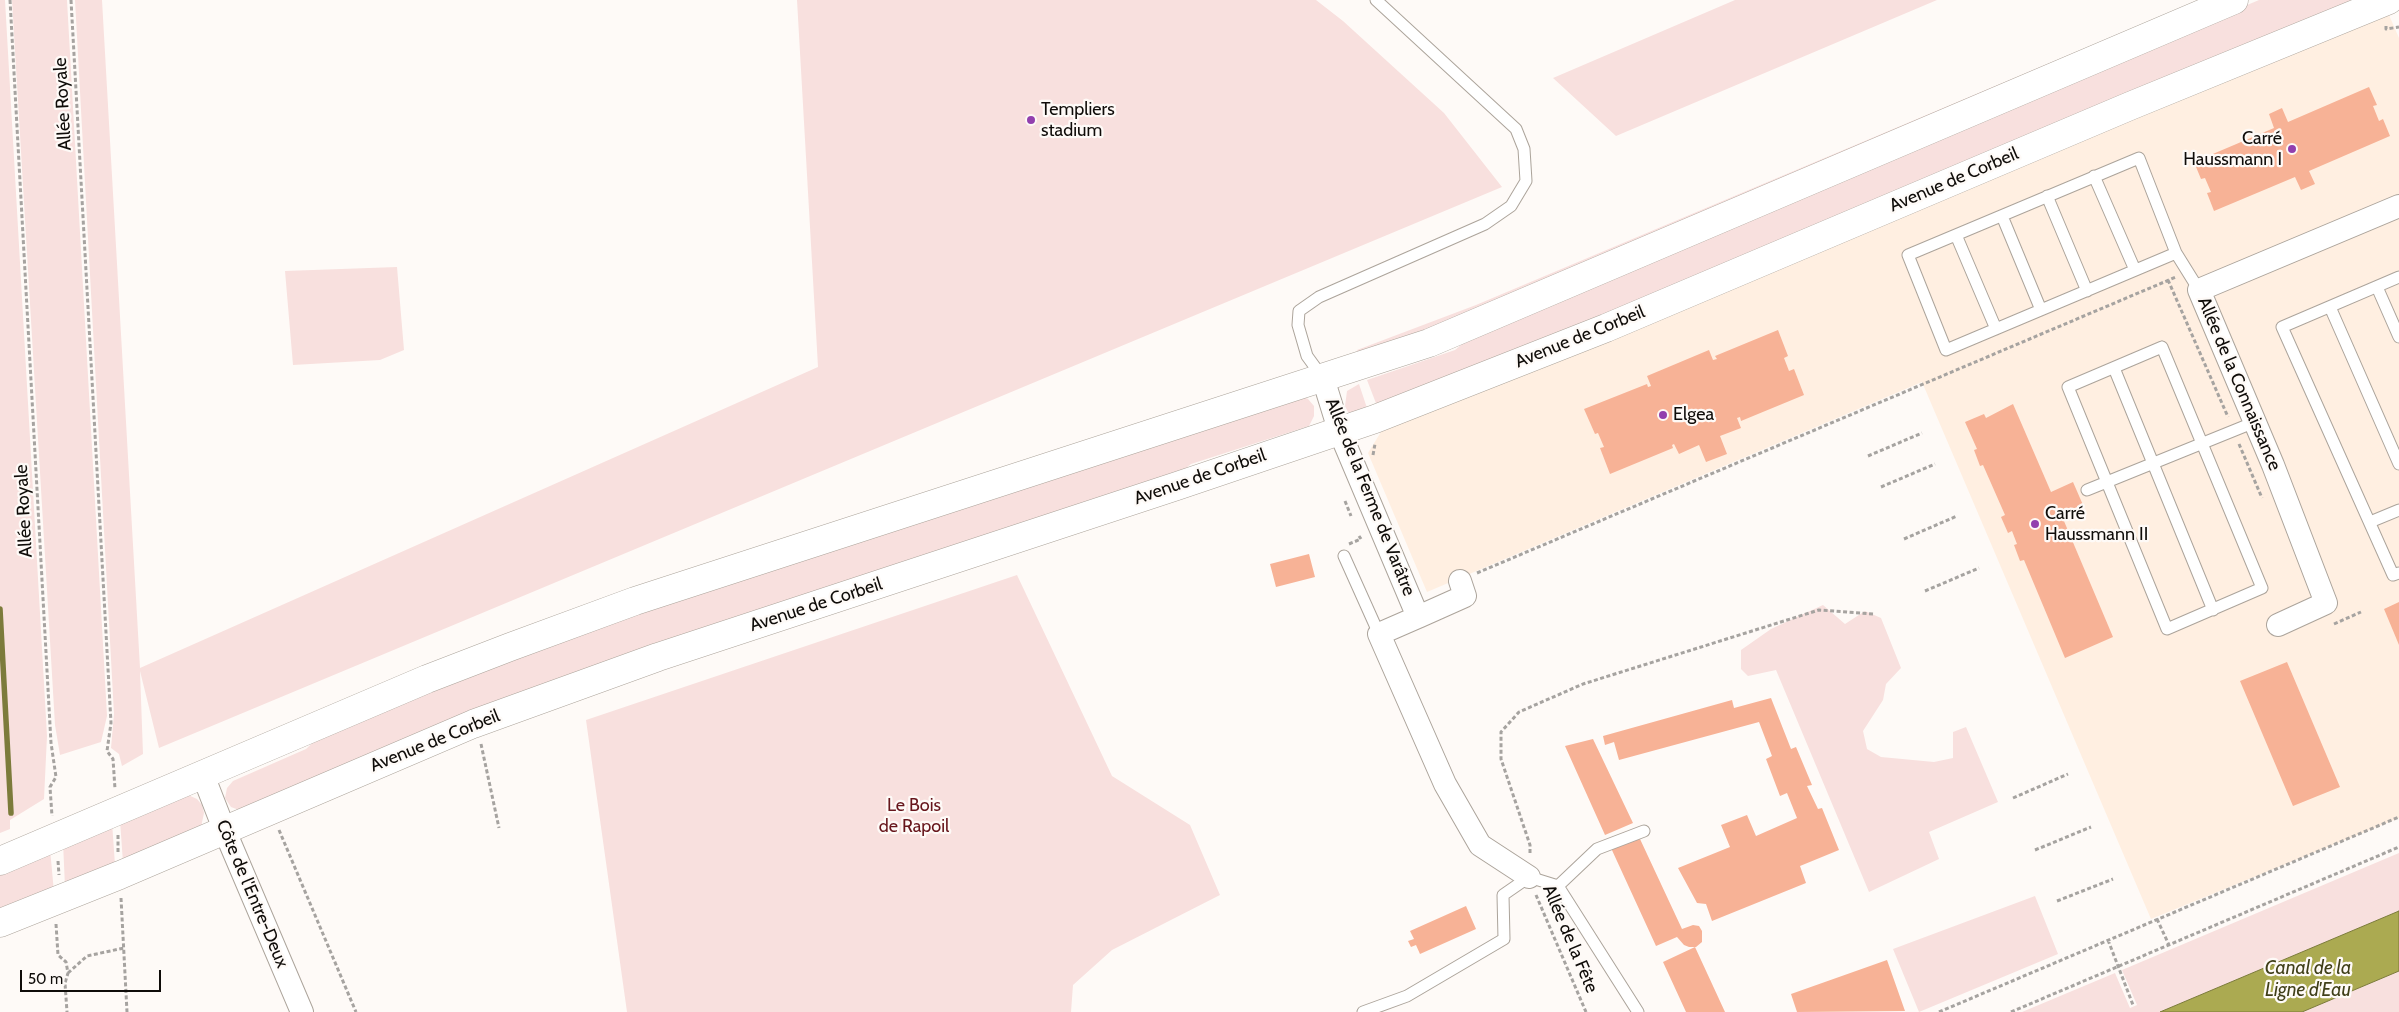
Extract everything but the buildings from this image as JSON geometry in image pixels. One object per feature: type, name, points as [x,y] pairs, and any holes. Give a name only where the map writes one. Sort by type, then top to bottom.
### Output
[{"type":"main road","points":[[0,861],[427,679],[635,602],[1429,342],[2234,0]]},
{"type":"main road","name":"Avenue de Corbeil","points":[[0,923],[60,913],[118,889],[224,829],[473,724],[658,657],[1178,486],[1375,419],[1606,328],[2121,110],[2389,0]]},
{"type":"street","name":"Allée de la Connaissance","points":[[2278,625],[2326,603],[2255,422],[2194,281],[2399,206]]},
{"type":"street","name":"Allée de la Ferme de Varâtre","points":[[1322,378],[1339,430],[1418,616]]},
{"type":"street","name":"Allée de la Ferme de Varâtre","points":[[1379,634],[1465,596],[1460,581]]},
{"type":"street","points":[[1379,634],[1445,784],[1480,845],[1529,877]]},
{"type":"street","name":"Côte de l'Entre-Deux","points":[[203,775],[302,1012]]},
{"type":"lane","points":[[1322,378],[1307,356],[1298,325],[1299,311],[1319,297],[1485,224],[1511,206],[1526,181],[1524,149],[1516,129],[1376,0]]},
{"type":"lane","points":[[2176,253],[1946,350],[1908,255],[2139,158],[2176,253],[2194,281]]},
{"type":"lane","points":[[2094,176],[2135,270]]},
{"type":"lane","points":[[2047,196],[2087,291]]},
{"type":"lane","points":[[2002,216],[2041,310]]},
{"type":"lane","points":[[1956,235],[1996,329]]},
{"type":"lane","points":[[2399,277],[2282,327],[2394,575],[2399,572]]},
{"type":"lane","points":[[2378,286],[2399,337]]},
{"type":"lane","points":[[2330,306],[2399,464]]},
{"type":"lane","points":[[2162,347],[2203,444],[2262,588],[2167,629],[2068,387],[2162,347]]},
{"type":"lane","points":[[2114,368],[2214,610]]},
{"type":"lane","points":[[2088,490],[2255,422]]},
{"type":"lane","points":[[2370,522],[2399,510]]},
{"type":"lane","points":[[1344,556],[1379,634]]},
{"type":"lane","points":[[1558,886],[1597,850],[1644,831]]},
{"type":"lane","points":[[1363,1012],[1408,996],[1504,939],[1502,894],[1529,877],[1558,886],[1638,1012]]},
{"type":"path","name":"Allée Royale","points":[[10,0],[50,733],[56,777],[50,786],[51,812],[56,826],[60,913],[58,955],[66,962],[68,973]]},
{"type":"path","name":"Allée Royale","points":[[71,0],[111,723],[107,752],[113,759],[115,784],[118,889],[124,948],[127,1012]]},
{"type":"path","points":[[2168,280],[2264,503]]},
{"type":"path","points":[[1460,581],[2168,280],[2194,281]]},
{"type":"path","points":[[1868,456],[1922,433]]},
{"type":"path","points":[[1881,487],[1935,464]]},
{"type":"path","points":[[1344,499],[1354,523]]},
{"type":"path","points":[[1904,540],[1957,516]]},
{"type":"path","points":[[1344,556],[1340,547],[1361,539],[1358,531]]},
{"type":"path","points":[[1925,591],[1979,568]]},
{"type":"path","points":[[1529,877],[1530,845],[1502,759],[1502,732],[1519,712],[1583,684],[1819,610],[1874,614]]},
{"type":"path","points":[[474,746],[490,740]]},
{"type":"path","points":[[481,744],[499,828]]},
{"type":"path","points":[[2013,798],[2068,774]]},
{"type":"path","points":[[1939,1012],[2399,817]]},
{"type":"path","points":[[271,832],[288,825]]},
{"type":"path","points":[[2034,850],[2091,827]]},
{"type":"path","points":[[279,829],[356,1012]]},
{"type":"path","points":[[2011,1012],[2399,847]]},
{"type":"path","name":"Allée de la Fête","points":[[1529,877],[1586,1012]]},
{"type":"path","points":[[2056,902],[2113,879]]},
{"type":"path","points":[[2157,919],[2169,945]]},
{"type":"path","points":[[2108,940],[2133,1005]]},
{"type":"path","points":[[67,1012],[65,983],[68,973],[87,956],[124,948]]},
{"type":"shaded area","points":[[2375,15],[2389,15],[2399,38],[2399,818],[2151,919],[1922,382],[1427,592],[1368,453],[1384,427]]},
{"type":"green space","points":[[0,0],[5,0],[47,736],[44,799],[10,820],[10,829],[0,833]]},
{"type":"green space","points":[[12,0],[67,0],[107,716],[101,742],[60,755],[55,725]]},
{"type":"green space","points":[[75,0],[102,0],[140,668],[818,367],[797,0],[1316,0],[1343,21],[1444,113],[1502,187],[159,748],[140,671],[143,754],[122,766],[119,754],[111,748],[114,714]]},
{"type":"green space","points":[[1735,0],[1937,0],[1616,136],[1553,78]]},
{"type":"green space","points":[[2199,0],[1474,312],[1359,355],[1357,350],[1476,305]]},
{"type":"green space","points":[[2259,0],[2365,0],[1379,411],[1367,380],[1455,350],[1479,330]]},
{"type":"green space","points":[[397,267],[404,350],[380,360],[293,365],[285,271]]},
{"type":"green space","points":[[1359,384],[1369,414],[1355,415],[1348,412],[1345,406],[1347,391]]},
{"type":"green space","points":[[1301,395],[1314,406],[1314,416],[1309,426],[1191,464],[1174,478],[239,810],[231,807],[225,798],[227,788],[233,781],[306,749],[321,735],[549,641]]},
{"type":"green space","name":"Le Bois de Rapoil","points":[[1017,575],[1112,776],[1190,825],[1220,895],[1112,950],[1073,985],[1071,1012],[627,1012],[586,720]]},
{"type":"green space","points":[[1823,605],[1845,624],[1865,611],[1881,618],[1901,668],[1886,684],[1883,700],[1863,731],[1867,749],[1881,757],[1934,762],[1953,758],[1953,732],[1966,727],[1998,802],[1929,832],[1939,859],[1869,892],[1776,670],[1748,676],[1741,669],[1741,650],[1771,629]]},
{"type":"green space","points":[[186,794],[197,799],[202,805],[204,813],[201,827],[123,863],[120,820]]},
{"type":"green space","points":[[112,822],[115,865],[65,887],[63,842]]},
{"type":"green space","points":[[50,849],[54,892],[0,914],[0,868]]},
{"type":"green space","points":[[2399,853],[2399,911],[2160,1012],[2022,1012],[2115,973],[2130,1008],[2137,1005],[2122,970]]},
{"type":"green space","points":[[2035,896],[2058,954],[1919,1012],[1893,949]]},
{"type":"green space","points":[[2399,971],[2399,1012],[2302,1012]]},
{"type":"water","name":"Canal de la Ligne d'Eau","points":[[2399,911],[2399,971],[2302,1012],[2160,1012]]},
{"type":"waterway","points":[[0,609],[11,813]]},
{"type":"place","name":"Templiers stadium","points":[[1031,120]]},
{"type":"place","name":"Carré Haussmann I","points":[[2292,149]]},
{"type":"place","name":"Elgea","points":[[1663,415]]},
{"type":"place","name":"Carré Haussmann II","points":[[2035,524]]}]
